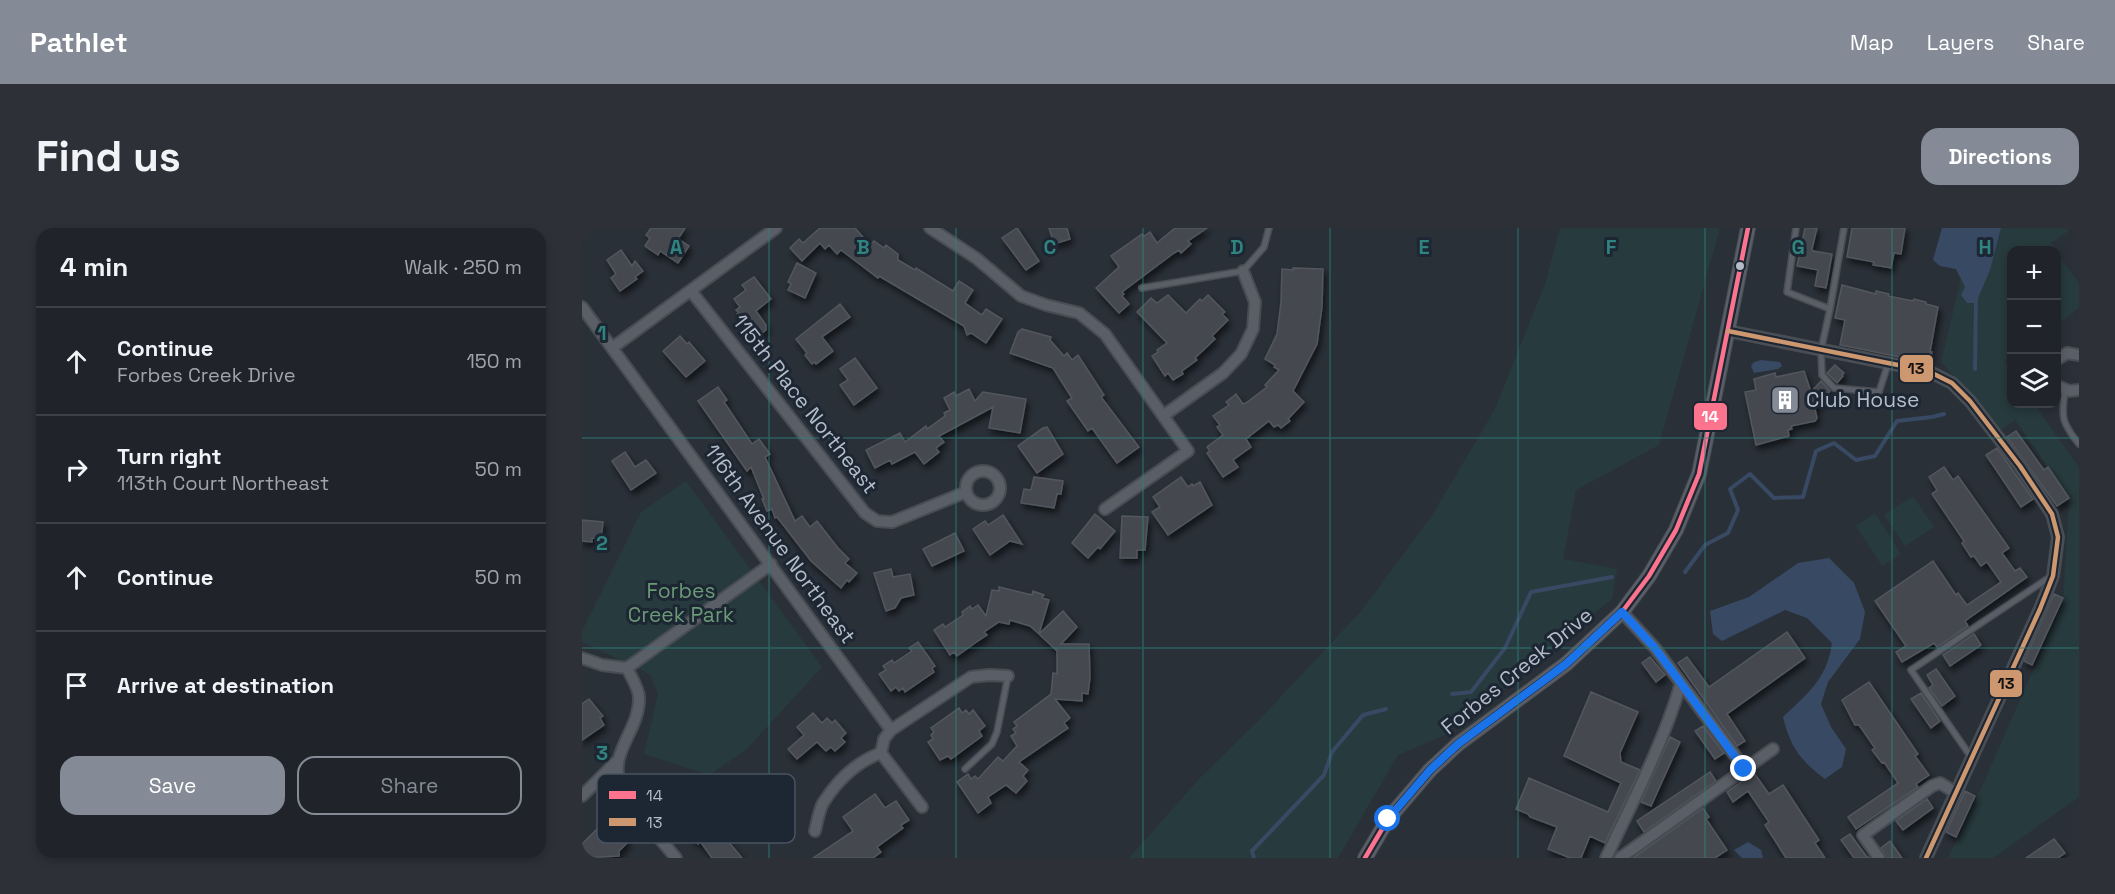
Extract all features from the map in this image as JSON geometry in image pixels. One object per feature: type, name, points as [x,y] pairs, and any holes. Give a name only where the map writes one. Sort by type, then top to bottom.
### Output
[{"type":"street","points":[[612,348],[776,228]]},
{"type":"street","points":[[930,228],[976,258],[1021,296],[1079,313],[1105,334],[1188,450],[1105,509]]},
{"type":"street","name":"Forbes Creek Drive","points":[[1365,858],[1388,819],[1430,770],[1458,744],[1566,664],[1622,612],[1649,576],[1676,530],[1699,474],[1748,228]]},
{"type":"street","points":[[1163,416],[1223,373],[1241,354],[1253,328],[1255,302],[1243,271]]},
{"type":"street","name":"115th Place Northeast","points":[[691,291],[865,513],[877,520],[892,522],[966,492]]},
{"type":"street","name":"116th Avenue Northeast","points":[[582,306],[891,730]]},
{"type":"street","points":[[1728,331],[1928,371],[1952,383],[1970,401],[2020,466],[2052,514],[2058,537],[2053,576],[1926,858]]},
{"type":"street","points":[[2061,357],[2067,353],[2079,355]]},
{"type":"street","points":[[2061,388],[2079,390]]},
{"type":"street","points":[[582,658],[602,665],[627,668],[771,564]]},
{"type":"street","points":[[1622,612],[1655,648],[1744,769]]},
{"type":"street","points":[[604,774],[616,762],[638,710],[639,697],[627,668]]},
{"type":"street","points":[[922,807],[881,753],[884,739],[891,730],[971,677],[1008,676]]},
{"type":"street","points":[[1606,858],[1674,707],[1681,683]]},
{"type":"street","points":[[1620,858],[1773,749]]},
{"type":"street","points":[[815,831],[822,805],[842,777],[868,758],[881,753]]},
{"type":"street","points":[[616,762],[618,774]]},
{"type":"street","points":[[582,796],[597,781]]},
{"type":"street","points":[[1879,858],[1863,835],[1932,786],[1940,783],[1956,793]]},
{"type":"street","points":[[664,843],[676,858]]},
{"type":"lane","points":[[1142,288],[1243,271],[1264,246],[1269,228]]},
{"type":"lane","points":[[1796,228],[1787,292],[1830,309]]},
{"type":"lane","points":[[1844,228],[1821,350],[1822,375],[1834,388],[1879,392],[1888,363]]},
{"type":"lane","points":[[2061,388],[2065,427],[2079,444]]},
{"type":"lane","points":[[1972,759],[1911,670],[2053,576]]},
{"type":"lane","points":[[964,769],[992,744],[997,732],[1008,676]]},
{"type":"green space","points":[[1560,228],[1720,228],[1659,445],[1576,490],[1563,559],[1617,569],[1612,599],[1445,735],[1398,755],[1338,858],[1129,858],[1200,778],[1261,718],[1362,610],[1433,514],[1495,409],[1545,284]]},
{"type":"green space","points":[[1973,228],[2073,228],[2051,243],[2053,246],[2007,246],[2007,360],[2004,362],[2007,366],[2007,408],[2037,408],[2079,467],[2079,797],[1993,858],[1948,858],[2063,602],[2069,498],[2015,420],[2001,430],[1941,362]]},
{"type":"green space","points":[[2061,259],[2079,283],[2079,308],[2061,322]]},
{"type":"green space","name":"Forbes Creek Park","points":[[686,481],[822,667],[746,750],[710,774],[644,754],[658,694],[650,674],[582,642],[582,631],[641,512]]},
{"type":"green space","points":[[1913,496],[1934,527],[1905,546],[1884,515]]},
{"type":"green space","points":[[1875,513],[1901,554],[1882,566],[1856,526]]},
{"type":"water","points":[[1942,228],[2001,228],[1990,270],[1976,303],[1967,303],[1961,295],[1965,287],[1956,269],[1940,266],[1933,260]]},
{"type":"water","points":[[1761,360],[1780,362],[1782,366],[1778,369],[1754,373],[1751,366],[1754,362]]},
{"type":"water","points":[[1829,558],[1854,583],[1865,612],[1860,639],[1828,682],[1821,704],[1831,727],[1846,749],[1842,767],[1825,779],[1809,766],[1793,745],[1783,717],[1808,693],[1821,676],[1832,643],[1807,618],[1785,610],[1722,641],[1713,634],[1710,611],[1749,597],[1798,563]]},
{"type":"water","points":[[1748,842],[1761,850],[1763,858],[1742,858],[1734,850]]},
{"type":"building","points":[[651,228],[685,228],[678,239],[689,246],[678,263],[660,251],[658,255],[645,246],[650,238],[646,235]]},
{"type":"building","points":[[820,228],[855,228],[870,245],[874,241],[884,248],[886,245],[898,254],[898,260],[915,270],[916,268],[953,291],[959,281],[973,290],[965,303],[982,315],[986,309],[1002,319],[986,343],[971,333],[967,335],[964,326],[879,276],[878,278],[841,250],[837,254],[829,245],[825,249],[820,243],[802,261],[790,248],[799,239],[803,243]]},
{"type":"building","points":[[1017,228],[1039,261],[1026,270],[1002,238]]},
{"type":"building","points":[[1049,228],[1067,228],[1070,239],[1054,244]]},
{"type":"building","points":[[1175,228],[1207,228],[1188,241],[1191,244],[1181,253],[1179,250],[1174,253],[1122,292],[1124,294],[1122,296],[1129,304],[1119,313],[1096,288],[1119,267],[1111,256],[1142,234],[1144,236],[1150,232],[1157,243]]},
{"type":"building","points":[[1805,228],[1817,228],[1813,251],[1832,254],[1826,288],[1815,286],[1818,270],[1797,266]]},
{"type":"building","points":[[1852,228],[1905,228],[1901,254],[1894,253],[1891,268],[1847,257]]},
{"type":"building","points":[[621,250],[632,266],[635,261],[643,271],[635,277],[637,279],[620,291],[611,278],[616,274],[607,260]]},
{"type":"building","points":[[797,263],[816,273],[805,298],[788,290],[791,284],[788,282]]},
{"type":"building","points":[[1293,268],[1323,269],[1322,307],[1317,344],[1293,391],[1304,402],[1288,419],[1290,421],[1281,428],[1278,425],[1274,427],[1269,421],[1246,439],[1251,447],[1233,460],[1238,467],[1223,477],[1207,453],[1210,451],[1207,447],[1223,435],[1217,427],[1220,425],[1213,416],[1229,405],[1226,402],[1236,394],[1243,404],[1246,403],[1267,387],[1265,385],[1279,370],[1265,359],[1277,334],[1282,269],[1293,270]]},
{"type":"building","points":[[754,277],[771,299],[756,311],[766,325],[766,330],[756,338],[737,314],[739,313],[736,310],[740,307],[734,299],[746,290],[742,285]]},
{"type":"building","points":[[1842,285],[1876,294],[1876,291],[1889,294],[1888,296],[1913,301],[1914,299],[1938,307],[1929,363],[1840,345],[1845,320],[1835,318]]},
{"type":"building","points":[[1168,295],[1186,313],[1200,299],[1202,301],[1208,295],[1225,312],[1222,314],[1228,320],[1212,336],[1215,339],[1195,358],[1197,360],[1173,380],[1168,373],[1165,376],[1152,356],[1167,343],[1137,312],[1151,298],[1157,303]]},
{"type":"building","points":[[840,304],[850,317],[822,337],[833,351],[816,364],[815,362],[812,364],[796,339]]},
{"type":"building","points":[[1022,329],[1051,337],[1050,340],[1064,356],[1067,353],[1072,360],[1078,355],[1104,395],[1101,397],[1139,447],[1117,463],[1092,428],[1088,431],[1067,401],[1072,398],[1053,368],[1010,353],[1018,332]]},
{"type":"building","points":[[680,336],[687,344],[689,342],[705,361],[686,377],[663,351]]},
{"type":"building","points":[[855,358],[877,388],[854,405],[840,385],[848,380],[840,369]]},
{"type":"building","points":[[1835,365],[1844,373],[1837,383],[1827,373]]},
{"type":"building","name":"Club House","points":[[1804,371],[1811,392],[1821,381],[1830,391],[1815,409],[1817,418],[1815,421],[1791,426],[1792,429],[1788,430],[1789,436],[1756,445],[1745,392],[1756,390],[1754,379],[1775,373],[1776,377]]},
{"type":"building","points":[[718,387],[727,400],[724,402],[752,444],[759,439],[770,454],[765,457],[795,521],[802,516],[810,527],[817,521],[849,559],[845,563],[857,573],[841,588],[811,561],[777,517],[775,518],[772,509],[767,511],[751,467],[747,471],[698,401]]},
{"type":"building","points":[[969,389],[975,401],[983,392],[1026,399],[1020,433],[989,428],[993,407],[939,436],[944,442],[936,448],[939,452],[924,464],[915,452],[892,464],[890,460],[875,468],[866,450],[900,433],[905,442],[926,426],[927,429],[950,410],[944,398],[954,392],[956,396]]},
{"type":"building","points":[[1047,427],[1063,454],[1037,473],[1018,446]]},
{"type":"building","points":[[2016,431],[2044,470],[2048,467],[2069,498],[2057,506],[2007,437]]},
{"type":"building","points":[[1997,448],[2033,499],[2021,507],[1986,455]]},
{"type":"building","points":[[625,452],[635,467],[646,460],[656,473],[631,490],[612,461]]},
{"type":"building","points":[[1944,467],[1953,480],[1958,476],[2009,548],[2002,553],[2015,571],[2020,568],[2027,577],[1965,621],[1968,626],[1937,647],[1934,643],[1902,662],[1896,652],[1906,646],[1875,601],[1933,561],[1956,595],[1958,593],[1967,605],[2001,582],[1987,562],[1981,566],[1974,556],[1971,557],[1962,543],[1964,541],[1932,494],[1937,490],[1929,477]]},
{"type":"building","points":[[1034,477],[1063,481],[1061,494],[1057,494],[1054,508],[1021,503],[1024,489],[1031,490]]},
{"type":"building","points":[[1181,477],[1188,487],[1200,482],[1212,505],[1168,535],[1152,512],[1160,507],[1153,497]]},
{"type":"building","points":[[1095,514],[1115,531],[1100,549],[1098,547],[1088,558],[1072,543]]},
{"type":"building","points":[[1003,515],[1022,544],[1010,541],[990,555],[973,529],[985,521],[988,525]]},
{"type":"building","points":[[1122,516],[1148,517],[1145,550],[1137,550],[1137,558],[1120,558]]},
{"type":"building","points":[[582,520],[603,522],[601,539],[592,538],[592,542],[582,541]]},
{"type":"building","points":[[955,533],[964,551],[932,566],[923,549]]},
{"type":"building","points":[[891,569],[893,577],[910,574],[914,595],[901,598],[895,608],[886,611],[874,573]]},
{"type":"building","points":[[999,587],[1032,595],[1033,591],[1044,595],[1042,598],[1049,600],[1039,634],[1030,626],[1010,620],[1009,624],[999,622],[984,632],[987,635],[957,656],[954,652],[950,655],[934,630],[943,624],[945,627],[963,615],[962,612],[970,606],[972,609],[978,605],[986,616],[992,590],[999,591]]},
{"type":"building","points":[[2054,594],[2063,598],[2032,665],[2024,661]]},
{"type":"building","points":[[1063,611],[1077,627],[1061,644],[1089,644],[1088,694],[1082,693],[1082,701],[1055,699],[1070,718],[1064,723],[1068,728],[1019,762],[1028,770],[1023,776],[1027,781],[1016,793],[1006,785],[988,797],[991,803],[978,813],[957,782],[968,774],[971,779],[975,776],[978,779],[998,757],[1003,761],[1017,746],[1011,736],[1016,733],[1013,729],[1017,726],[1014,722],[1051,694],[1053,673],[1057,674],[1057,649],[1039,634]]},
{"type":"building","points":[[1787,632],[1805,658],[1727,714],[1745,741],[1737,746],[1678,663],[1687,657],[1709,687]]},
{"type":"building","points":[[1974,634],[1981,645],[1950,666],[1943,655]]},
{"type":"building","points":[[918,642],[935,666],[932,668],[934,672],[905,692],[903,688],[899,691],[896,687],[891,691],[879,674],[886,670],[883,666],[892,660],[894,663],[912,651],[909,648]]},
{"type":"building","points":[[1650,657],[1665,675],[1656,682],[1642,663]]},
{"type":"building","points":[[1936,669],[1955,696],[1942,706],[1929,688],[1933,685],[1927,675]]},
{"type":"building","points":[[1869,682],[1918,754],[1915,756],[1929,775],[1916,784],[1918,787],[1856,829],[1848,817],[1898,783],[1884,762],[1882,763],[1872,750],[1875,748],[1859,725],[1855,725],[1842,700]]},
{"type":"building","points":[[1591,692],[1638,712],[1620,753],[1621,762],[1640,770],[1605,843],[1590,836],[1581,858],[1570,858],[1548,849],[1557,827],[1516,809],[1529,778],[1608,812],[1621,783],[1564,756]]},
{"type":"building","points":[[1921,693],[1940,721],[1931,728],[1911,699]]},
{"type":"building","points":[[589,699],[603,716],[600,718],[604,725],[582,740],[582,704]]},
{"type":"building","points":[[959,708],[962,713],[966,710],[969,714],[973,710],[985,726],[979,731],[982,736],[951,759],[948,756],[940,760],[928,742],[933,739],[931,735],[934,732],[931,728]]},
{"type":"building","points":[[813,713],[822,723],[827,718],[832,723],[835,720],[846,733],[841,738],[845,742],[835,751],[831,747],[826,751],[817,742],[797,759],[788,749],[804,735],[797,727]]},
{"type":"building","points":[[1703,726],[1724,753],[1715,759],[1695,731]]},
{"type":"building","points":[[1670,737],[1680,742],[1651,806],[1641,802]]},
{"type":"building","points":[[1710,772],[1716,781],[1644,832],[1637,821]]},
{"type":"building","points":[[1754,773],[1769,794],[1783,785],[1819,840],[1815,843],[1825,858],[1786,858],[1765,825],[1769,822],[1748,791],[1733,802],[1727,792]]},
{"type":"building","points":[[1965,791],[1975,796],[1956,837],[1946,832]]},
{"type":"building","points":[[875,794],[885,808],[896,801],[909,820],[901,825],[903,828],[877,847],[881,852],[873,858],[813,858],[853,831],[843,817]]},
{"type":"building","points":[[1927,799],[1933,808],[1903,830],[1896,821]]},
{"type":"building","points":[[1703,808],[1709,817],[1706,819],[1727,850],[1715,858],[1633,858]]},
{"type":"building","points":[[597,829],[597,843],[627,843],[619,851],[619,856],[582,858],[582,844]]},
{"type":"building","points":[[1850,834],[1870,858],[1854,858],[1841,840]]},
{"type":"building","points":[[2054,839],[2065,853],[2058,858],[2026,858]]},
{"type":"building","points":[[1890,841],[1902,858],[1886,858],[1881,848]]},
{"type":"building","points":[[701,843],[730,843],[742,858],[712,858]]},
{"type":"waterway","points":[[1975,369],[1976,298]]},
{"type":"waterway","points":[[1685,572],[1705,545],[1728,533],[1738,510],[1730,489],[1750,474],[1774,498],[1803,497],[1816,451],[1834,443],[1856,460],[1875,456],[1897,421],[1944,414]]},
{"type":"waterway","points":[[1452,694],[1471,692],[1505,648],[1531,592],[1612,577]]},
{"type":"waterway","points":[[1254,858],[1252,851],[1324,775],[1332,752],[1363,715],[1386,709]]},
{"type":"transit line","name":"14","points":[[1365,858],[1388,819],[1430,770],[1458,744],[1566,664],[1622,612],[1649,576],[1676,530],[1699,474],[1748,228]]},
{"type":"transit line","name":"13","points":[[1728,331],[1928,371],[1952,383],[1970,401],[2020,466],[2052,514],[2058,537],[2053,576],[1926,858]]},
{"type":"place","name":"Club House","points":[[1785,400]]},
{"type":"route","points":[[1388,819],[1430,770],[1458,744],[1566,664],[1622,612],[1655,648],[1744,769]]}]
